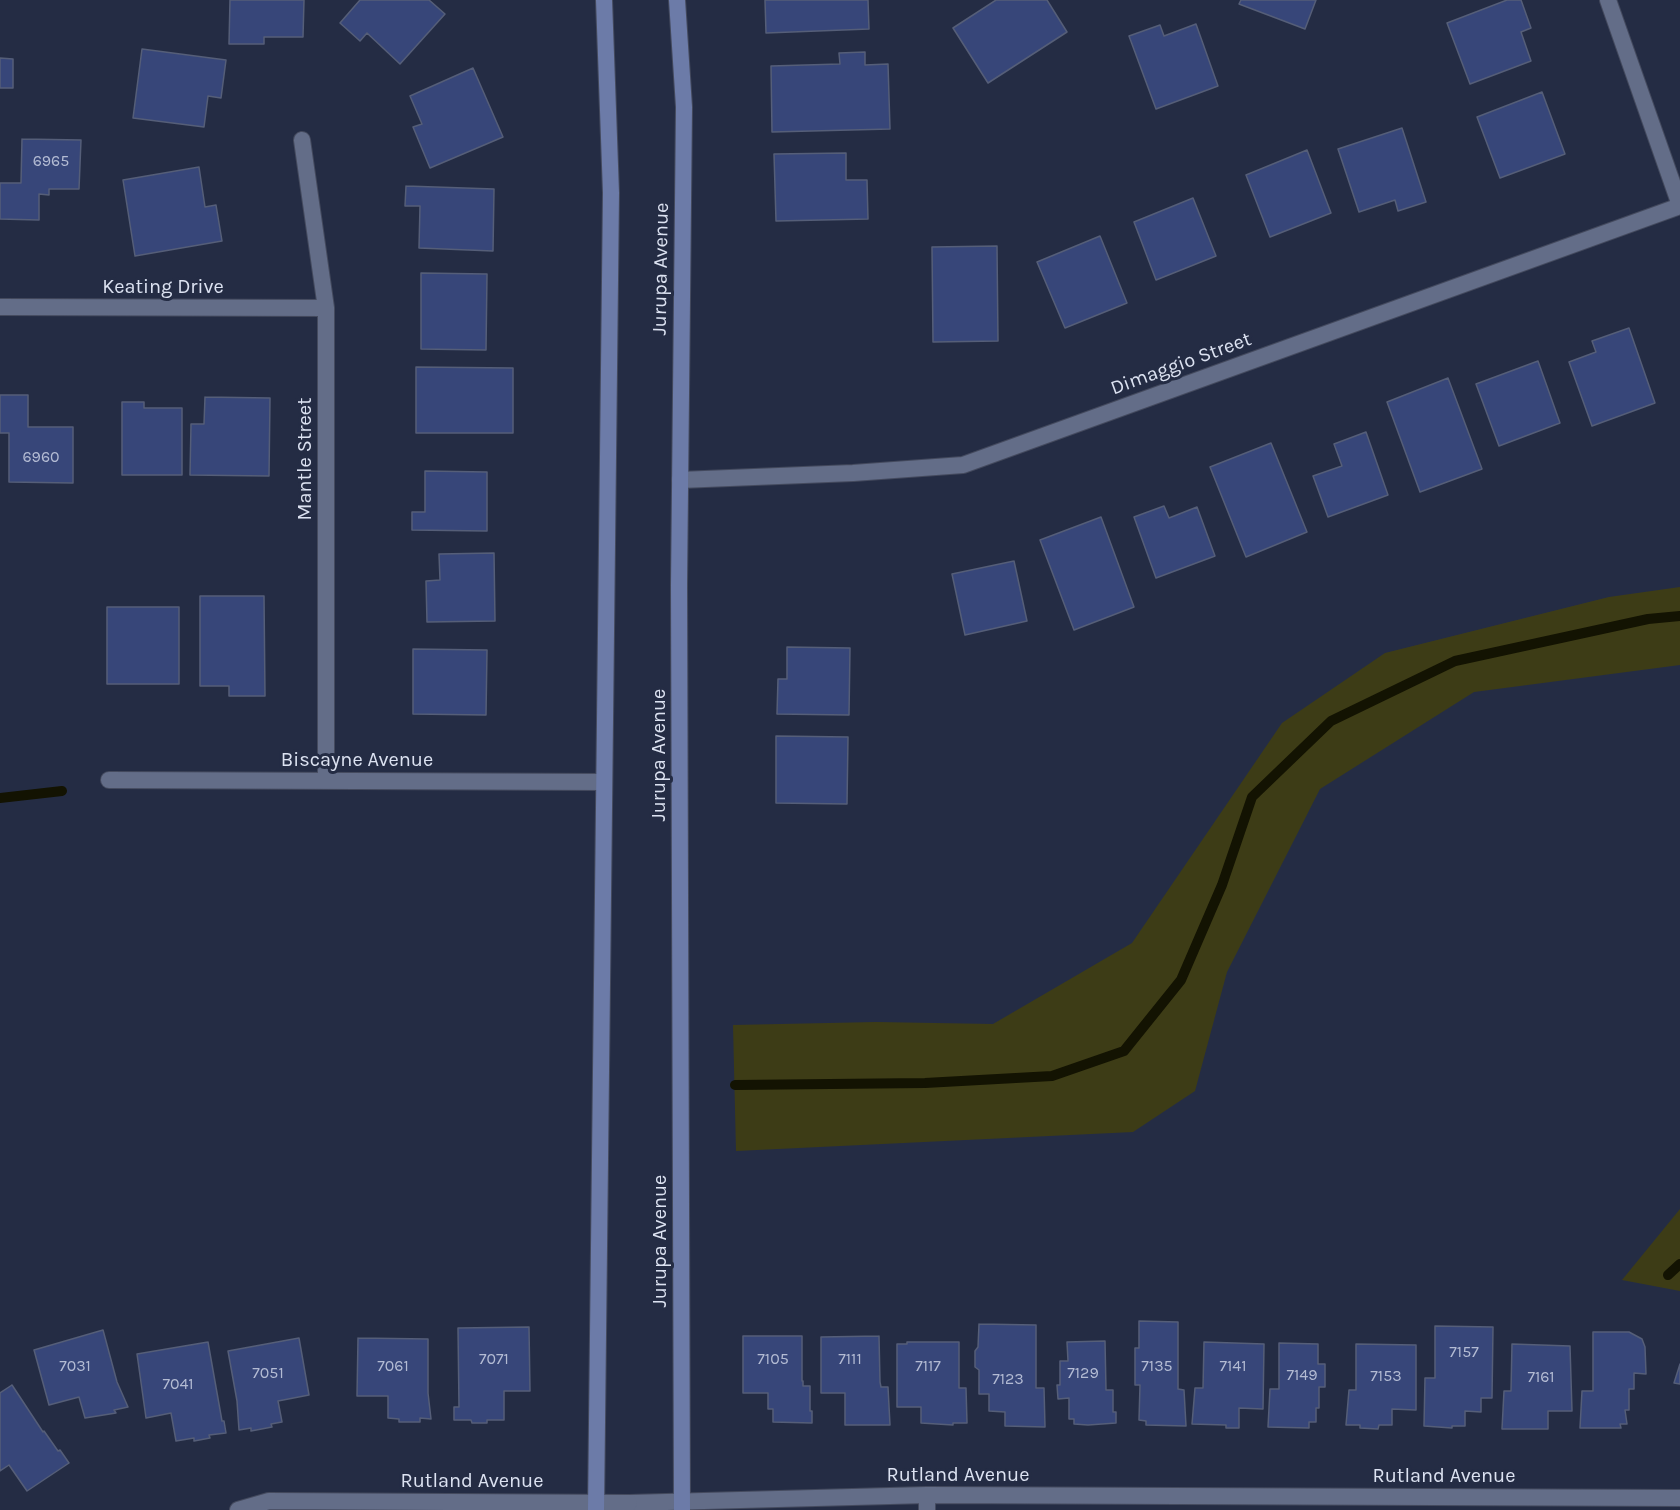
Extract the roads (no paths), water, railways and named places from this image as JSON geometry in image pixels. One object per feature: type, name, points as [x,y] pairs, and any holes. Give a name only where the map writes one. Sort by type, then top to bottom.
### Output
[{"type":"main road","points":[[596,1506],[611,193],[603,0]]},
{"type":"main road","name":"Jurupa Avenue","points":[[677,0],[684,107],[680,480],[682,1506]]},
{"type":"street","points":[[1608,0],[1680,205]]},
{"type":"street","name":"Mantle Street","points":[[302,140],[326,308],[326,781]]},
{"type":"street","name":"Dimaggio Street","points":[[680,480],[853,473],[963,465],[1680,205]]},
{"type":"street","name":"Keating Drive","points":[[0,308],[326,308]]},
{"type":"street","name":"Biscayne Avenue","points":[[109,780],[604,782]]},
{"type":"street","name":"Rutland Avenue","points":[[238,1510],[269,1501],[596,1506],[629,1503],[682,1506],[1680,1497]]},
{"type":"waterway","points":[[735,1085],[925,1083],[1052,1076],[1124,1051],[1181,980],[1222,885],[1252,797],[1331,721],[1455,661],[1648,619],[1680,616]]},
{"type":"waterway","points":[[0,798],[62,791]]},
{"type":"waterway","points":[[1668,1275],[1680,1264]]}]
